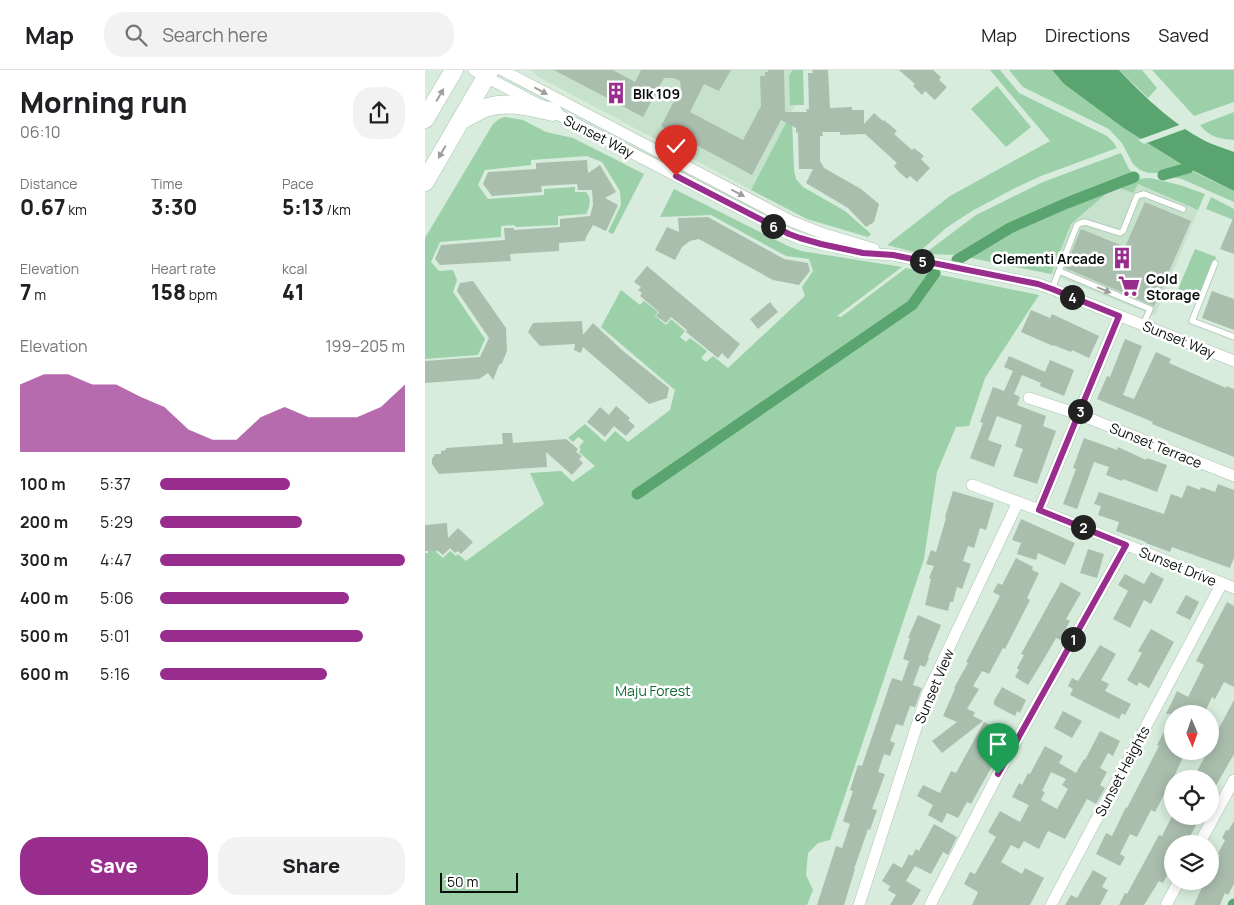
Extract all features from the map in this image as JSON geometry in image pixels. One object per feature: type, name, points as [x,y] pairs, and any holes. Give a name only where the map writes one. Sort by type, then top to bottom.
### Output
[{"type":"main road","points":[[425,119],[454,70]]},
{"type":"main road","points":[[425,182],[488,72]]},
{"type":"main road","points":[[460,122],[486,108],[505,105],[520,105],[553,112]]},
{"type":"street","name":"Sunset Way","points":[[488,72],[553,112],[789,234],[841,249],[893,255]]},
{"type":"street","name":"Sunset Way","points":[[488,72],[791,221],[831,236],[893,255],[1038,284],[1234,361]]},
{"type":"street","points":[[1039,510],[1119,316]]},
{"type":"street","name":"Sunset Terrace","points":[[1029,398],[1078,414],[1234,476]]},
{"type":"street","name":"Sunset Drive","points":[[972,485],[1234,588]]},
{"type":"street","name":"Sunset View","points":[[859,905],[927,694],[1018,502]]},
{"type":"street","points":[[930,905],[998,774],[1126,545]]},
{"type":"street","name":"Sunset Heights","points":[[1051,905],[1223,583]]},
{"type":"street","points":[[1204,835],[1234,780]]},
{"type":"street","points":[[1166,905],[1174,890]]},
{"type":"lane","points":[[1052,289],[1077,225],[1085,222],[1120,233],[1123,231],[1137,196],[1144,194],[1183,209]]},
{"type":"lane","points":[[1215,263],[1191,321],[1234,337]]},
{"type":"lane","points":[[1059,271],[1150,309],[1143,325]]},
{"type":"shaded area","points":[[531,70],[797,70],[798,100],[751,190],[537,76]]},
{"type":"shaded area","points":[[1052,70],[1119,70],[1139,91],[1174,121],[1200,138],[1234,152],[1234,191],[1186,167],[1125,129],[1064,84]]},
{"type":"shaded area","points":[[1138,184],[1198,210],[1155,316],[1051,274],[1071,224],[1115,186]]},
{"type":"green space","points":[[793,70],[803,70],[804,105],[790,105],[789,75]]},
{"type":"green space","points":[[990,70],[1000,70],[1019,93],[1107,136],[1117,148],[1041,176],[1015,188],[972,211],[946,228],[918,253],[887,245],[950,196],[1050,141]]},
{"type":"green space","points":[[1009,70],[1052,70],[1064,84],[1125,129],[1186,167],[1162,173],[1149,173],[1140,170],[1133,164],[1122,143],[1109,129],[1023,87]]},
{"type":"green space","points":[[1119,70],[1142,70],[1157,88],[1148,98]]},
{"type":"green space","points":[[1152,70],[1234,70],[1234,102],[1194,116]]},
{"type":"green space","points":[[997,86],[1031,127],[1006,147],[971,109]]},
{"type":"green space","points":[[1234,112],[1234,140],[1215,137],[1200,125]]},
{"type":"green space","points":[[505,117],[523,120],[546,132],[573,138],[644,174],[613,234],[608,232],[621,205],[620,191],[602,162],[587,156],[531,160],[531,165],[485,170],[478,185],[488,199],[544,195],[544,189],[575,187],[575,192],[586,192],[588,194],[590,200],[589,208],[586,214],[558,216],[558,225],[501,226],[501,237],[440,242],[431,262],[439,271],[453,270],[457,280],[453,292],[485,339],[478,355],[425,359],[425,238],[493,124]]},
{"type":"green space","points":[[788,119],[792,119],[796,179],[803,187],[845,211],[871,234],[868,237],[807,219],[751,190]]},
{"type":"green space","points":[[1121,153],[1129,169],[1134,174],[1067,200],[1008,226],[961,255],[924,254],[976,215],[1043,182]]},
{"type":"green space","points":[[1190,170],[1234,191],[1234,202],[1182,179],[1167,176]]},
{"type":"green space","points":[[1150,178],[1180,185],[1205,194],[1198,210],[1138,184],[1133,193],[1115,186],[1134,179]]},
{"type":"green space","points":[[1115,186],[1071,224],[1051,274],[966,257],[1011,229]]},
{"type":"green space","name":"Maju Forest","points":[[674,189],[801,251],[902,267],[837,316],[841,317],[906,268],[1039,295],[985,378],[969,426],[956,427],[937,472],[924,559],[830,840],[818,843],[808,853],[806,875],[813,890],[807,905],[425,905],[425,553],[428,553],[428,547],[441,546],[436,552],[443,558],[450,551],[456,556],[458,554],[466,561],[544,504],[530,473],[561,471],[573,482],[595,466],[579,452],[581,449],[579,447],[584,441],[578,437],[573,442],[568,438],[585,424],[605,442],[615,431],[628,442],[670,410],[675,390],[601,327],[621,290],[640,305],[644,301],[658,312],[655,316],[666,325],[671,319],[685,331],[680,337],[686,342],[690,338],[707,351],[701,358],[706,362],[713,356],[728,368],[805,296],[802,287],[813,271],[809,259],[786,256],[711,215],[660,217]]},
{"type":"green space","points":[[1211,197],[1234,209],[1234,220],[1206,209]]},
{"type":"green space","points":[[1195,249],[1216,257],[1196,302],[1176,294]]},
{"type":"pier","points":[[1182,124],[1188,128],[1144,144],[1138,140]]},
{"type":"building","points":[[554,70],[613,70],[635,82],[641,70],[731,70],[719,91],[704,84],[690,112],[743,140],[761,106],[760,76],[765,76],[765,72],[768,72],[768,70],[784,70],[785,112],[807,112],[806,109],[809,109],[808,73],[813,73],[812,70],[828,70],[830,108],[852,107],[852,110],[864,110],[864,124],[874,113],[897,131],[894,134],[912,150],[914,148],[924,156],[921,159],[930,168],[917,182],[910,176],[907,179],[894,166],[897,163],[865,134],[840,135],[840,132],[822,132],[823,136],[820,136],[820,161],[824,168],[861,189],[879,204],[874,222],[866,227],[848,208],[806,183],[813,169],[799,169],[798,132],[796,133],[796,128],[781,120],[752,175],[661,126],[681,88],[680,81],[674,78],[664,78],[643,117]]},
{"type":"building","points":[[899,70],[933,70],[941,77],[939,80],[947,87],[935,100],[925,91],[922,95],[913,86],[915,84]]},
{"type":"building","points":[[587,160],[588,173],[600,165],[616,192],[605,198],[618,205],[606,231],[593,225],[585,241],[559,243],[559,251],[510,254],[511,261],[440,265],[435,259],[441,245],[505,240],[504,228],[514,228],[514,230],[560,227],[560,219],[590,216],[593,205],[592,190],[578,190],[577,184],[541,186],[542,192],[492,196],[483,184],[488,172],[536,169],[536,163]]},
{"type":"building","name":"Clementi Arcade","points":[[1145,202],[1191,221],[1154,306],[1065,268],[1081,229],[1125,247]]},
{"type":"building","points":[[1234,216],[1234,254],[1220,249]]},
{"type":"building","points":[[708,217],[784,259],[808,263],[810,271],[799,285],[773,280],[699,239],[690,241],[682,247],[675,260],[655,250],[667,227],[679,232],[678,218]]},
{"type":"building","points":[[647,266],[740,344],[728,359],[722,353],[718,358],[671,317],[666,323],[656,316],[659,312],[640,296],[642,293],[638,290],[641,287],[634,282]]},
{"type":"building","points":[[473,281],[506,328],[507,351],[502,363],[499,365],[493,380],[488,373],[479,379],[425,383],[425,361],[480,357],[489,338],[457,291],[460,283]]},
{"type":"building","points":[[1212,291],[1234,299],[1234,330],[1202,318]]},
{"type":"building","points":[[770,302],[778,312],[758,329],[750,319]]},
{"type":"building","points":[[1031,310],[1050,318],[1052,314],[1099,336],[1089,358],[1072,350],[1071,352],[1053,346],[1021,332]]},
{"type":"building","points":[[582,321],[583,335],[593,323],[623,351],[669,388],[667,398],[649,404],[583,347],[581,353],[574,350],[575,344],[540,346],[528,332],[533,323]]},
{"type":"building","points":[[1125,339],[1142,346],[1123,395],[1134,399],[1156,352],[1171,359],[1169,363],[1226,388],[1226,386],[1234,389],[1234,457],[1152,424],[1153,422],[1097,399],[1107,376],[1110,377]]},
{"type":"building","points":[[1009,356],[1045,372],[1050,360],[1074,370],[1064,396],[1040,386],[1041,383],[1022,375],[1014,394],[1020,397],[1017,405],[1046,416],[1043,426],[1056,431],[1037,484],[1013,476],[1023,449],[1015,446],[1022,425],[997,416],[988,440],[1002,445],[994,467],[970,458],[983,423],[980,422],[993,387],[1004,391],[1013,371],[1004,367]]},
{"type":"building","points":[[616,406],[630,418],[628,420],[635,426],[626,436],[614,426],[605,437],[587,422],[600,407],[609,415]]},
{"type":"building","points":[[502,433],[512,433],[513,443],[566,439],[578,449],[576,452],[582,456],[579,459],[583,463],[572,475],[546,452],[547,467],[439,474],[432,464],[435,454],[441,454],[441,451],[446,450],[446,448],[503,444]]},
{"type":"building","points":[[1084,438],[1117,450],[1118,447],[1146,460],[1147,458],[1167,465],[1157,492],[1123,479],[1122,481],[1106,475],[1109,467],[1094,462],[1077,509],[1063,504],[1076,469],[1073,468]]},
{"type":"building","points":[[1218,484],[1234,490],[1234,558],[1230,568],[1172,547],[1170,552],[1116,531],[1119,522],[1098,515],[1101,506],[1094,504],[1099,492],[1164,514],[1171,494],[1182,498],[1187,485],[1200,490],[1201,487],[1215,492]]},
{"type":"building","points":[[953,491],[994,503],[986,530],[980,528],[974,548],[968,546],[963,561],[971,564],[962,589],[957,587],[953,602],[950,602],[948,611],[925,605],[931,579],[929,578],[934,566],[926,564],[931,550],[936,552]]},
{"type":"building","points":[[1021,519],[1075,543],[1065,565],[1038,553],[1036,560],[1017,554],[1021,543],[1012,540]]},
{"type":"building","points":[[447,523],[448,538],[458,528],[473,542],[461,554],[458,551],[455,553],[450,548],[443,555],[437,550],[425,551],[425,525]]},
{"type":"building","points":[[1088,549],[1104,554],[1097,578],[1080,573]]},
{"type":"building","points":[[1016,558],[1033,567],[1032,570],[1039,573],[1027,598],[1030,600],[1005,649],[1003,648],[989,674],[982,671],[973,686],[979,689],[967,709],[975,712],[973,716],[983,721],[942,753],[932,741],[957,722],[943,716],[954,688],[968,663],[966,662],[1000,596],[993,592],[998,583],[1002,585]]},
{"type":"building","points":[[1151,572],[1164,579],[1151,604],[1144,600],[1130,628],[1113,619],[1128,591],[1118,585],[1125,574],[1144,584]]},
{"type":"building","points":[[1061,582],[1081,593],[1066,619],[1070,621],[1060,640],[1056,638],[1028,685],[1015,677],[1019,670],[1017,668],[1024,655],[1021,654]]},
{"type":"building","points":[[1186,595],[1199,602],[1190,620],[1176,613]]},
{"type":"building","points":[[1227,602],[1234,606],[1234,687],[1224,682],[1215,699],[1212,697],[1208,705],[1170,705],[1177,691],[1188,697],[1204,665],[1196,661]]},
{"type":"building","points":[[918,615],[941,625],[925,667],[920,665],[913,685],[922,688],[915,707],[910,706],[903,726],[896,724],[890,741],[895,743],[890,756],[884,754],[878,772],[885,774],[872,809],[877,810],[854,869],[844,905],[817,905],[836,846],[842,848],[850,824],[843,821],[853,791],[850,790],[858,765],[862,766],[892,678],[902,681],[909,661],[903,659],[910,638],[908,638]]},
{"type":"building","points":[[1151,629],[1174,642],[1149,688],[1139,682],[1137,686],[1127,680],[1142,653],[1138,651]]},
{"type":"building","points":[[1100,645],[1116,654],[1101,680],[1109,684],[1105,691],[1131,704],[1125,715],[1122,713],[1119,719],[1070,695],[1073,689],[1068,686],[1072,678],[1078,681]]},
{"type":"building","points":[[1002,687],[1026,700],[1020,713],[1017,711],[1015,716],[994,705],[994,701]]},
{"type":"building","points":[[1234,700],[1234,754],[1219,780],[1219,770],[1198,770],[1203,760],[1219,760],[1219,728]]},
{"type":"building","points":[[1063,711],[1082,721],[1072,738],[1054,728]]},
{"type":"building","points":[[984,722],[1010,734],[971,804],[967,802],[958,818],[947,813],[942,823],[928,815],[933,805],[917,796],[923,785],[940,793],[951,771],[956,773]]},
{"type":"building","points":[[1100,731],[1120,741],[1113,756],[1108,753],[1100,768],[1107,772],[1100,785],[1105,788],[1096,804],[1087,799],[1065,839],[1048,831],[1039,849],[1024,841],[1019,849],[1011,845],[1001,862],[1022,874],[1025,868],[1044,878],[1030,905],[972,905],[978,892],[964,884],[970,872],[975,874],[996,837],[988,832],[1000,811],[1020,822],[1029,805],[1012,797],[1019,783],[1022,785],[1028,773],[1030,774],[1045,746],[1063,756],[1059,763],[1076,773]],"holes":[[[1051,772],[1066,779],[1062,785],[1068,789],[1057,809],[1041,800],[1045,792],[1042,791]]]},
{"type":"building","points":[[1164,732],[1164,760],[1182,760],[1177,770],[1164,770],[1164,795],[1155,812],[1151,810],[1137,837],[1130,834],[1120,854],[1125,857],[1120,866],[1096,854],[1106,833],[1112,836],[1159,746],[1157,745]]},
{"type":"building","points":[[1234,821],[1234,884],[1228,895],[1225,893],[1220,905],[1194,905],[1201,890],[1219,890],[1219,852],[1225,840],[1222,838],[1226,830],[1228,831]]},
{"type":"building","points":[[934,824],[957,837],[948,855],[943,852],[931,874],[915,866],[906,881],[921,890],[912,905],[890,905],[896,895],[888,890],[890,886],[882,881],[893,863],[902,868],[909,854],[912,856],[916,849],[919,851]]},
{"type":"building","points":[[1168,825],[1196,825],[1191,835],[1164,835],[1164,881],[1163,883],[1159,881],[1144,905],[1119,905],[1159,835],[1162,836]]},
{"type":"building","points":[[1093,870],[1107,878],[1102,887],[1108,890],[1100,905],[1065,905],[1071,895],[1077,898]]},
{"type":"waterway","points":[[1163,175],[1188,168]]},
{"type":"waterway","points":[[957,260],[1010,228],[1134,177]]},
{"type":"waterway","points":[[637,494],[912,305],[935,273]]},
{"type":"place","name":"Blk 109","points":[[616,93]]},
{"type":"place","name":"Clementi Arcade","points":[[1122,258]]},
{"type":"place","name":"Cold Storage","points":[[1129,286]]},
{"type":"route","points":[[676,176],[800,238],[863,253],[893,255],[1038,284],[1119,316],[1039,510],[1126,545],[998,774]]}]
